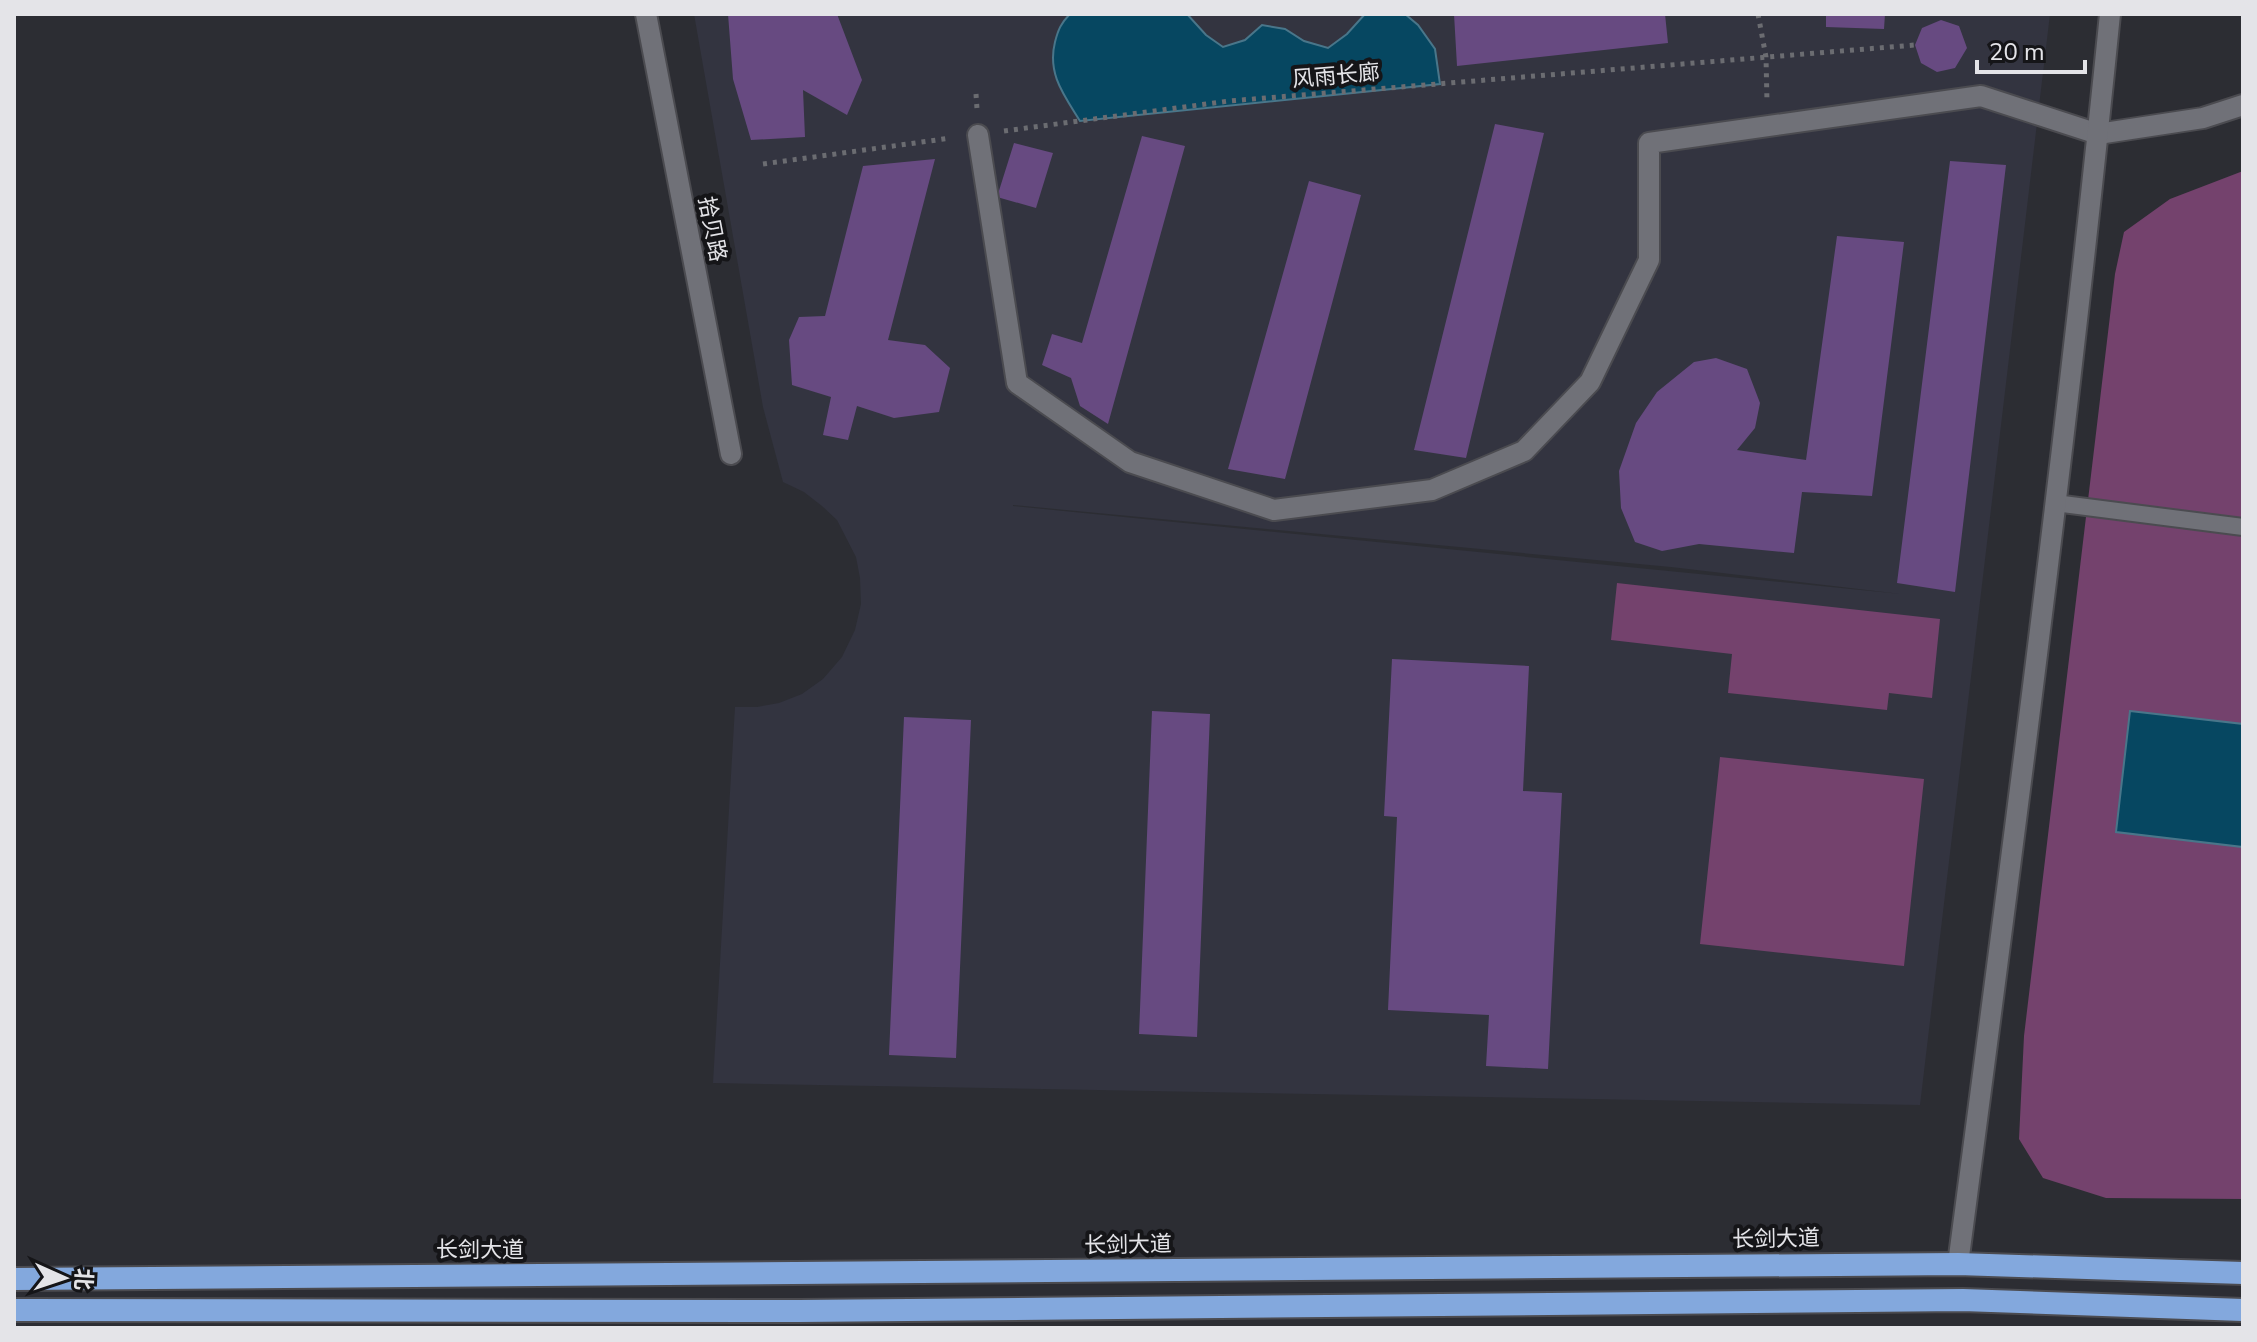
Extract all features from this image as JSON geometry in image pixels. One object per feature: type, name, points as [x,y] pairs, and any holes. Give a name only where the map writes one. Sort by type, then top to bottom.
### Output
[{"type":"highway","name":"长剑大道","points":[[14,1279],[1958,1264],[2243,1273]]},
{"type":"highway","points":[[14,1310],[799,1311],[1963,1300],[2243,1310]]},
{"type":"street","name":"拾贝路","points":[[646,14],[731,454]]},
{"type":"street","points":[[1958,1264],[2055,503],[2110,14]]},
{"type":"street","points":[[978,135],[1017,383],[1130,462],[1274,510],[1432,490],[1524,451],[1590,382],[1649,260],[1649,143],[1981,96],[2098,134],[2203,118],[2243,105]]},
{"type":"lane","points":[[2055,503],[2243,527]]},
{"type":"path","points":[[1758,14],[1766,57],[1767,127]]},
{"type":"path","name":"风雨长廊","points":[[763,164],[1229,101],[1915,45]]},
{"type":"shaded area","points":[[694,14],[2050,14],[1920,1105],[713,1083],[735,707],[779,703],[802,694],[823,679],[842,657],[855,630],[861,604],[856,557],[837,520],[804,492],[783,482],[763,407]],"holes":[[[1013,505],[1671,567],[1901,594]]]},
{"type":"shaded area","points":[[2243,171],[2243,1199],[2106,1198],[2043,1178],[2019,1139],[2024,1036],[2115,274],[2124,232],[2170,199]]},
{"type":"shaded area","points":[[1617,583],[1940,619],[1932,698],[1889,693],[1887,710],[1728,693],[1732,654],[1611,640]]},
{"type":"shaded area","points":[[1720,757],[1924,779],[1904,966],[1700,944]]},
{"type":"water","points":[[1070,14],[1187,14],[1206,35],[1223,47],[1245,40],[1262,25],[1285,29],[1304,41],[1328,48],[1347,34],[1365,14],[1405,14],[1418,25],[1435,49],[1440,84],[1080,121],[1058,84],[1053,64],[1057,34]]},
{"type":"water","points":[[2130,711],[2243,724],[2243,847],[2116,832]]},
{"type":"building","points":[[728,14],[837,14],[862,80],[847,115],[803,90],[805,137],[751,140],[733,79]]},
{"type":"building","points":[[1454,14],[1665,14],[1668,43],[1457,66]]},
{"type":"building","points":[[1826,14],[1885,14],[1884,29],[1826,27]]},
{"type":"building","points":[[1941,20],[1959,26],[1967,48],[1955,68],[1937,72],[1921,63],[1915,45],[1922,28]]},
{"type":"building","points":[[1495,124],[1544,133],[1466,458],[1414,450]]},
{"type":"building","points":[[1142,136],[1185,146],[1108,424],[1080,406],[1071,378],[1042,365],[1052,334],[1082,343]]},
{"type":"building","points":[[1014,143],[1053,153],[1036,208],[997,197]]},
{"type":"building","points":[[935,159],[888,340],[925,345],[950,368],[939,412],[894,418],[857,406],[848,440],[823,435],[831,397],[792,385],[789,340],[799,317],[825,316],[863,166]]},
{"type":"building","points":[[1950,161],[2006,165],[1955,592],[1897,583]]},
{"type":"building","points":[[1309,181],[1361,195],[1285,479],[1228,469]]},
{"type":"building","points":[[1837,236],[1904,242],[1872,496],[1802,492],[1794,553],[1699,544],[1662,551],[1635,542],[1621,508],[1619,471],[1636,423],[1657,392],[1694,362],[1716,358],[1747,369],[1760,403],[1755,428],[1737,450],[1806,460]]},
{"type":"building","points":[[1392,659],[1529,666],[1523,791],[1562,793],[1548,1069],[1486,1066],[1489,1015],[1388,1010],[1397,817],[1384,816]]},
{"type":"building","points":[[1152,711],[1210,714],[1197,1037],[1139,1034]]},
{"type":"building","points":[[904,717],[971,720],[956,1058],[889,1055]]}]
